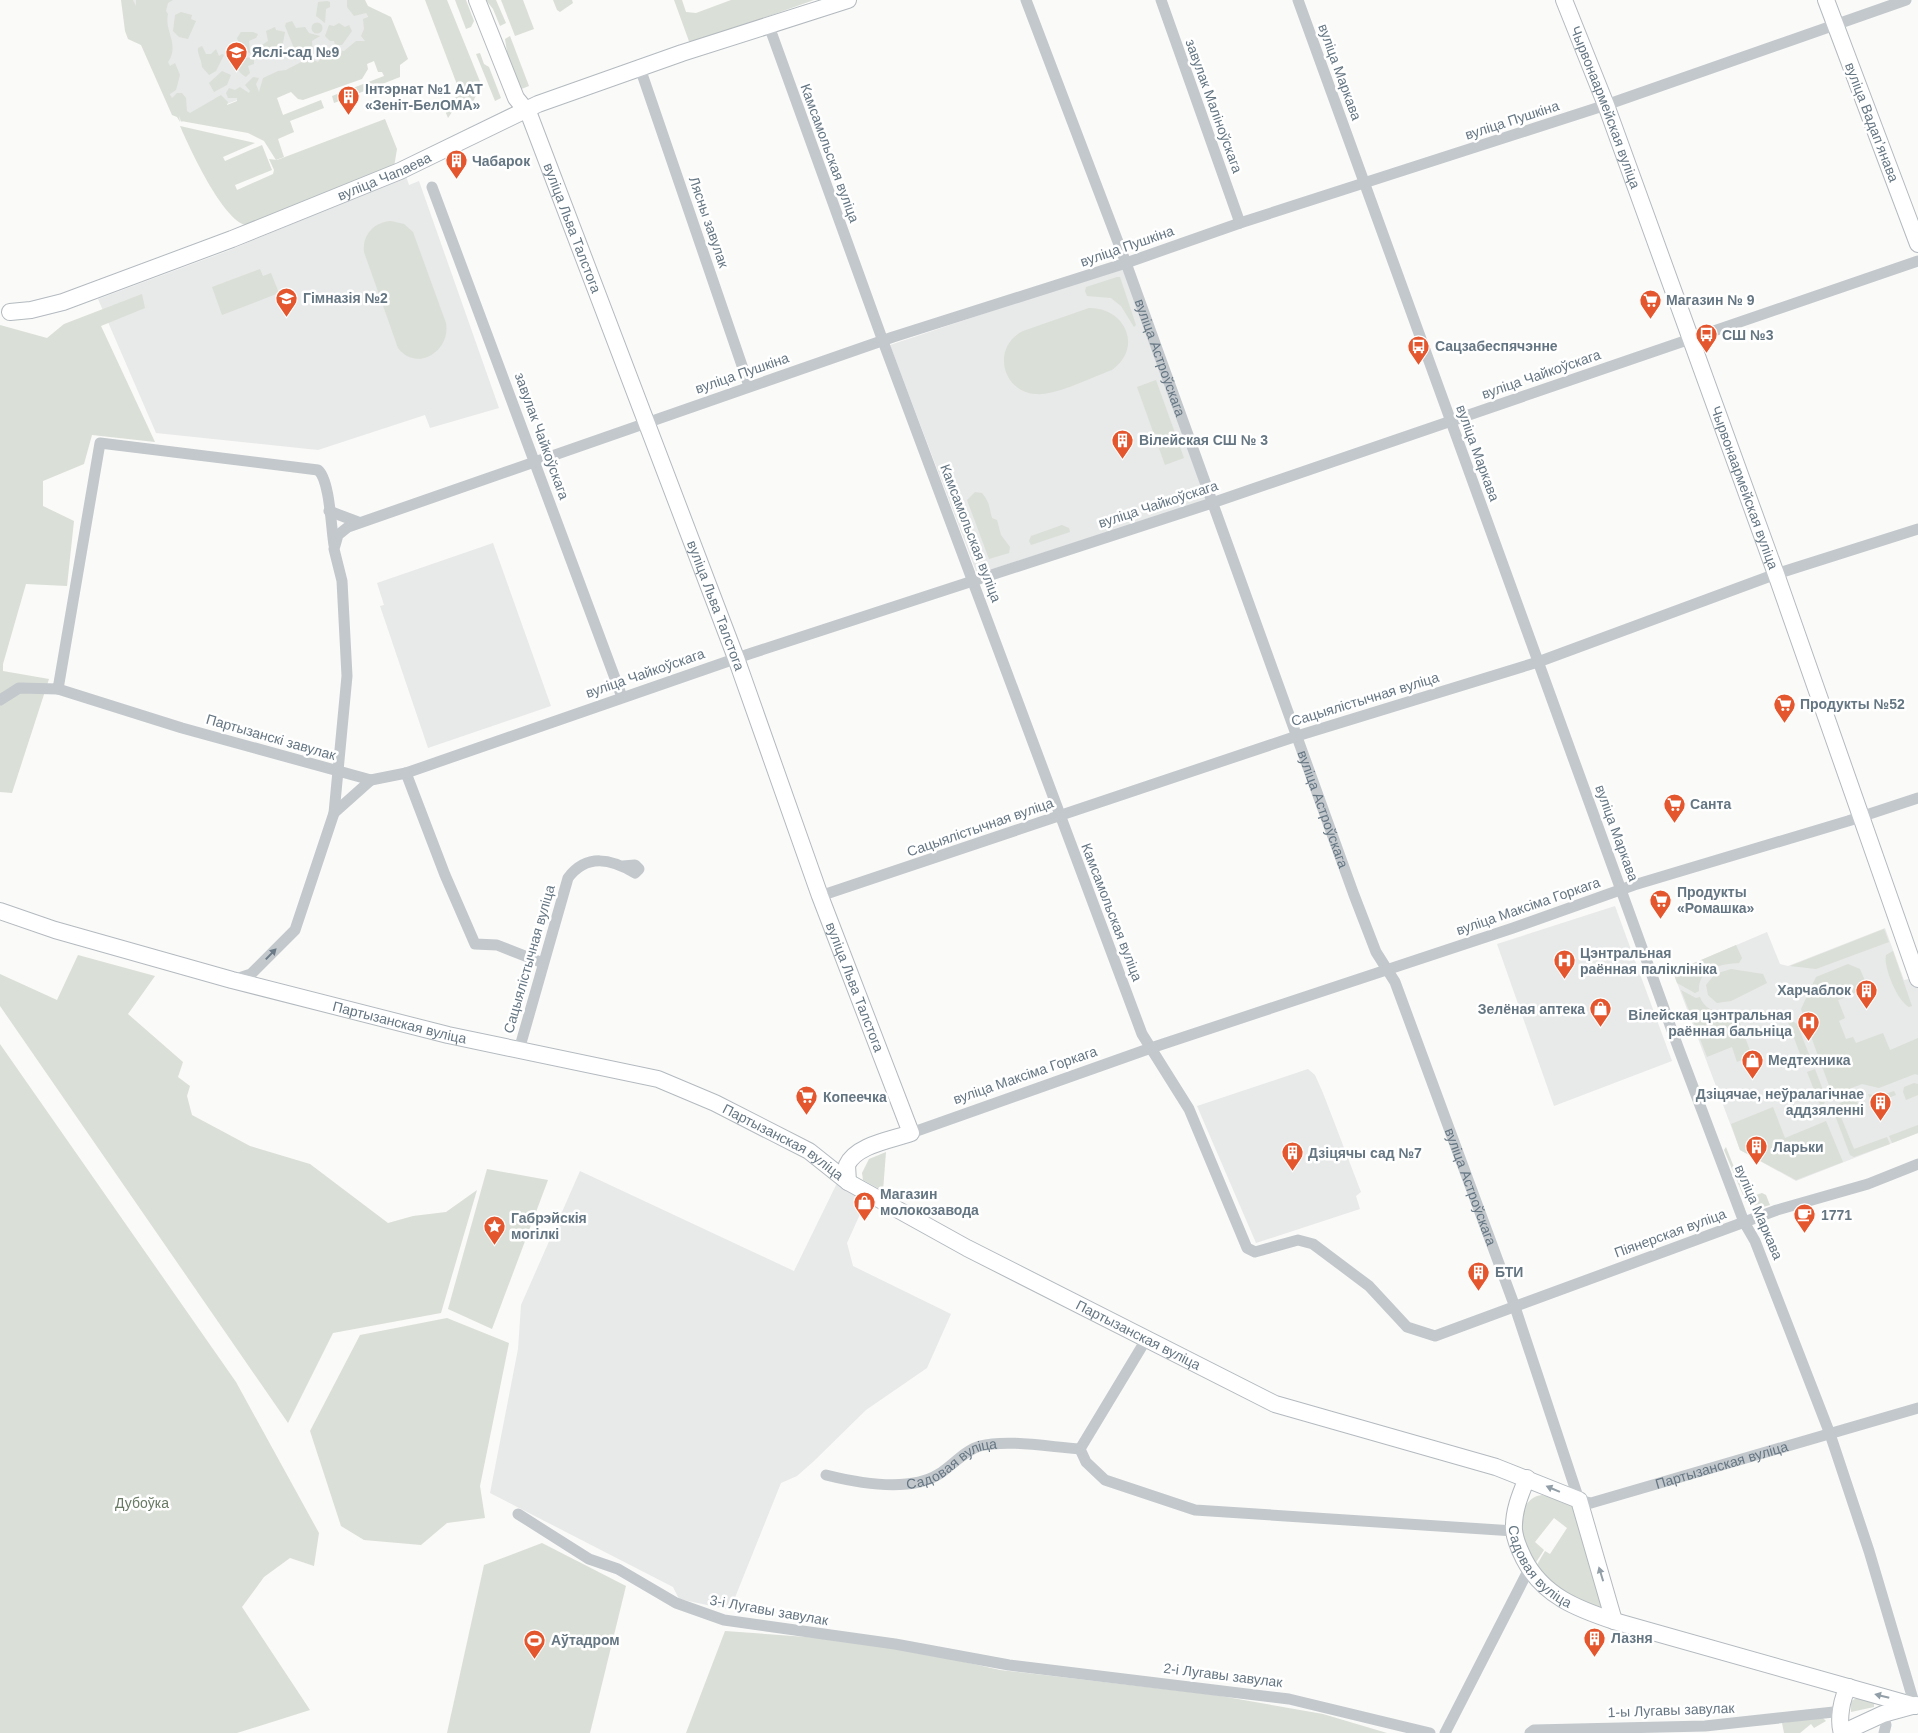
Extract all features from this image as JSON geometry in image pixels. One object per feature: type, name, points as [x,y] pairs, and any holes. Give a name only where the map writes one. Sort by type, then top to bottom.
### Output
[{"type":"main road","name":"вуліца Льва Талстога","points":[[477,0],[516,98],[529,114],[644,423],[736,658],[820,896],[910,1133]]},
{"type":"main road","name":"вуліца Чапаева","points":[[5,312],[31,310],[63,302],[232,238],[400,171],[525,109],[640,68],[848,0]]},
{"type":"main road","name":"Чырвонаармейская вуліца","points":[[1564,0],[1606,105],[1776,574],[1918,979]]},
{"type":"main road","name":"вуліца Вадапʼянава","points":[[1826,0],[1918,244]]},
{"type":"main road","name":"Партызанская вуліца","points":[[0,911],[64,933],[232,980],[448,1035],[658,1079],[715,1104],[809,1151],[848,1182],[967,1248],[1275,1404],[1527,1478],[1579,1500]]},
{"type":"main road","points":[[809,1151],[830,1156],[864,1149],[910,1133]]},
{"type":"main road","points":[[848,1182],[846,1172],[848,1162],[864,1149]]},
{"type":"main road","points":[[1514,1531],[1517,1504],[1527,1478]]},
{"type":"main road","name":"вуліца Астроўскага","points":[[1579,1500],[1614,1621]]},
{"type":"main road","name":"Садовая вуліца","points":[[1514,1531],[1529,1569],[1537,1580],[1556,1597],[1577,1608],[1614,1621],[1916,1705]]},
{"type":"main road","points":[[1849,1687],[1842,1699],[1843,1711],[1839,1723],[1842,1733],[1883,1714],[1916,1705]]},
{"type":"street","name":"вуліца Астроўскага","points":[[1026,0],[1126,263],[1354,895],[1376,952],[1395,982],[1515,1307],[1579,1500]]},
{"type":"street","name":"завулак Маліноўскага","points":[[1161,0],[1240,223]]},
{"type":"street","name":"вуліца Маркава","points":[[1298,0],[1450,421],[1744,1222],[1755,1240],[1830,1434],[1869,1551],[1916,1705]]},
{"type":"street","name":"вуліца Пушкіна","points":[[358,522],[536,462],[883,340],[1126,263],[1240,223],[1606,105],[1906,0]]},
{"type":"street","name":"Камсамольская вуліца","points":[[769,26],[883,340],[974,580],[1060,816],[1142,1034],[1150,1048]]},
{"type":"street","name":"Лясны завулак","points":[[640,68],[749,386]]},
{"type":"street","name":"завулак Чайкоўскага","points":[[432,187],[622,697]]},
{"type":"street","name":"вуліца Чайкоўскага","points":[[340,772],[370,780],[406,772],[736,658],[1212,503],[1918,261]]},
{"type":"street","name":"Партызанскі завулак","points":[[0,700],[19,688],[58,689],[182,728],[340,772],[347,652],[342,580],[334,549],[327,490],[323,474],[318,470],[100,444],[58,689]]},
{"type":"street","points":[[329,511],[358,522]]},
{"type":"street","points":[[334,549],[336,540],[341,532],[358,522]]},
{"type":"street","name":"Сацыялістычная вуліца","points":[[820,896],[1297,736],[1538,662],[1776,574],[1918,529]]},
{"type":"street","points":[[232,980],[251,974],[295,930],[334,813],[340,772]]},
{"type":"street","points":[[406,772],[445,875],[475,944],[497,945],[543,963]]},
{"type":"street","points":[[334,813],[370,780]]},
{"type":"street","name":"вуліца Максіма Горкага","points":[[910,1133],[1150,1048],[1386,970],[1621,889],[1918,798]]},
{"type":"street","name":"Сацыялістычная вуліца","points":[[519,1050],[565,884],[572,873],[585,863],[598,860],[623,866]]},
{"type":"street","name":"Піянерская вуліца","points":[[1150,1048],[1189,1109],[1247,1248],[1255,1252],[1298,1240],[1313,1244],[1369,1286],[1407,1326],[1435,1336],[1744,1222],[1868,1184],[1918,1164]]},
{"type":"street","points":[[1080,1449],[1147,1338]]},
{"type":"street","name":"Партызанская вуліца","points":[[1579,1500],[1591,1503],[1918,1408]]},
{"type":"street","name":"Садовая вуліца","points":[[826,1475],[854,1482],[903,1485],[934,1478],[979,1446],[1004,1444],[1080,1449],[1086,1462],[1105,1480],[1195,1510],[1514,1531]]},
{"type":"street","name":"3-і Лугавы завулак","points":[[518,1514],[589,1559],[618,1569],[676,1603],[704,1614],[780,1629],[895,1644],[1009,1666]]},
{"type":"street","points":[[1445,1733],[1529,1569]]},
{"type":"street","name":"2-і Лугавы завулак","points":[[1009,1666],[1290,1698],[1430,1733]]},
{"type":"street","name":"1-ы Лугавы завулак","points":[[1530,1733],[1534,1730],[1604,1727],[1705,1726],[1843,1711]]},
{"type":"street","points":[[1883,1714],[1886,1725],[1884,1733]]},
{"type":"shaded area","name":"Яслі-сад №9","points":[[133,0],[361,0],[379,45],[181,122]]},
{"type":"shaded area","name":"Гімназія №2","points":[[406,176],[409,185],[419,181],[499,408],[430,428],[425,415],[318,450],[156,433],[98,299],[230,250]]},
{"type":"shaded area","points":[[1123,267],[1206,500],[977,574],[890,345]]},
{"type":"shaded area","points":[[493,543],[551,706],[428,748],[380,606],[384,605],[377,583]]},
{"type":"shaded area","points":[[1615,906],[1672,1061],[1554,1106],[1497,944]]},
{"type":"shaded area","name":"Вілейская цэнтральная раённая бальніца","points":[[1885,928],[1904,980],[1918,977],[1918,1133],[1796,1181],[1740,1150],[1673,972],[1767,932],[1780,964],[1788,966]]},
{"type":"shaded area","points":[[1308,1069],[1315,1075],[1323,1093],[1361,1192],[1356,1196],[1360,1209],[1256,1243],[1197,1106]]},
{"type":"shaded area","points":[[580,1171],[794,1271],[837,1183],[871,1190],[847,1243],[853,1266],[951,1314],[927,1368],[866,1410],[797,1476],[781,1483],[730,1610],[679,1599],[673,1587],[490,1493],[518,1349],[521,1305]]},
{"type":"green space","points":[[121,0],[133,0],[136,6],[136,0],[173,0],[168,3],[166,11],[172,44],[171,56],[168,62],[170,66],[175,63],[180,75],[176,90],[170,94],[172,98],[177,93],[182,93],[186,98],[187,111],[190,113],[221,95],[228,102],[227,105],[237,101],[237,98],[228,98],[226,93],[229,88],[235,90],[240,87],[249,93],[250,91],[245,85],[253,77],[259,78],[256,84],[259,92],[263,78],[278,71],[286,70],[309,58],[318,62],[329,53],[344,51],[356,41],[365,41],[361,36],[364,29],[363,19],[368,17],[366,13],[354,16],[347,7],[347,0],[365,0],[368,6],[391,17],[408,59],[400,65],[400,77],[334,103],[332,96],[384,76],[382,72],[378,72],[374,61],[367,64],[368,69],[362,79],[303,100],[298,99],[291,92],[277,98],[283,115],[321,100],[324,108],[290,121],[294,132],[278,139],[284,157],[276,160],[264,141],[248,133],[181,121],[179,115],[180,122],[177,117],[172,115],[141,45],[128,39],[125,31]]},
{"type":"green space","points":[[425,0],[447,0],[481,84],[473,102],[454,109],[448,118],[442,103],[461,95]]},
{"type":"green space","points":[[455,0],[466,0],[474,21],[471,27],[466,29]]},
{"type":"green space","points":[[486,0],[496,0],[506,23],[500,26],[493,9]]},
{"type":"green space","points":[[501,0],[523,0],[534,29],[515,36]]},
{"type":"green space","points":[[553,0],[572,0],[573,3],[560,12],[557,10]]},
{"type":"green space","points":[[674,0],[682,0],[686,12],[696,13],[731,0],[814,0],[690,44]]},
{"type":"green space","points":[[318,2],[330,2],[330,7],[326,9],[325,23],[316,16]]},
{"type":"green space","points":[[181,12],[192,15],[191,19],[196,21],[188,39],[179,37],[173,31],[175,15]]},
{"type":"green space","points":[[292,21],[296,28],[305,27],[309,33],[320,36],[312,41],[313,57],[305,54],[300,47],[294,48],[285,26],[286,23]]},
{"type":"green space","points":[[317,22],[323,28],[317,34],[311,28]]},
{"type":"green space","points":[[339,23],[345,27],[349,25],[352,31],[342,45],[335,45],[334,41],[330,41],[325,36],[329,25],[334,26]]},
{"type":"green space","points":[[275,27],[276,30],[285,32],[283,43],[276,50],[275,55],[264,51],[262,45],[268,41],[266,31]]},
{"type":"green space","points":[[241,32],[258,34],[256,38],[249,41],[250,53],[241,49],[237,38]]},
{"type":"green space","points":[[510,36],[529,86],[519,90],[509,64],[505,39]]},
{"type":"green space","points":[[202,46],[206,54],[211,54],[216,49],[219,56],[224,55],[216,71],[209,75],[202,67],[198,53],[198,48]]},
{"type":"green space","points":[[239,52],[243,54],[243,58],[254,57],[254,64],[248,66],[250,73],[246,77],[234,61],[233,55]]},
{"type":"green space","points":[[480,53],[484,64],[489,67],[501,98],[495,101],[476,54]]},
{"type":"green space","points":[[222,71],[231,75],[227,85],[214,92],[209,83]]},
{"type":"green space","points":[[385,119],[397,149],[394,167],[246,225],[227,211],[217,197],[180,126],[255,143],[223,157],[225,161],[262,145],[272,170],[235,185],[237,190],[273,174],[274,170],[269,159],[277,160]]},
{"type":"green space","points":[[391,221],[404,224],[413,232],[446,323],[446,333],[443,342],[431,355],[423,358],[414,358],[406,355],[398,348],[364,252],[365,240],[371,230],[380,224]]},
{"type":"green space","points":[[260,269],[263,276],[271,273],[279,293],[222,315],[212,287]]},
{"type":"green space","points":[[1120,277],[1136,325],[1134,327],[1121,306],[1111,298],[1087,296],[1085,291],[1086,287]]},
{"type":"green space","points":[[142,294],[145,308],[101,326],[155,442],[92,435],[84,464],[43,481],[43,506],[74,521],[67,586],[26,584],[3,664],[3,671],[49,679],[12,793],[0,792],[0,325],[47,338],[64,324]]},
{"type":"green space","points":[[1089,308],[1102,310],[1113,315],[1121,322],[1126,331],[1128,341],[1127,351],[1121,361],[1112,370],[1053,392],[1035,394],[1023,391],[1014,385],[1008,377],[1004,357],[1007,347],[1013,338],[1023,331]]},
{"type":"green space","points":[[1156,380],[1184,458],[1165,465],[1137,387]]},
{"type":"green space","points":[[975,492],[982,493],[987,500],[992,518],[997,520],[1001,535],[1010,547],[1009,553],[989,559],[967,500]]},
{"type":"green space","points":[[1062,525],[1069,528],[1070,532],[1031,545],[1029,541],[1031,536]]},
{"type":"green space","points":[[1884,929],[1889,942],[1816,969],[1790,966]]},
{"type":"green space","points":[[1736,945],[1742,958],[1739,963],[1718,966],[1706,972],[1702,977],[1699,991],[1695,993],[1677,983],[1673,972]]},
{"type":"green space","points":[[1893,951],[1912,1006],[1909,1007],[1896,992],[1889,975],[1886,955]]},
{"type":"green space","points":[[78,955],[155,976],[128,1014],[183,1062],[178,1077],[190,1086],[187,1096],[192,1115],[250,1146],[310,1164],[388,1223],[413,1216],[446,1212],[477,1190],[441,1313],[333,1333],[288,1423],[0,1006],[0,974],[57,1000]]},
{"type":"green space","points":[[1848,964],[1860,969],[1868,988],[1852,994],[1850,988],[1847,988],[1849,996],[1838,1000],[1845,1018],[1839,1021],[1846,1039],[1853,1037],[1856,1043],[1883,1033],[1890,1050],[1918,1038],[1918,1075],[1915,1074],[1879,1088],[1862,1084],[1836,1094],[1831,1091],[1801,1009],[1816,977]]},
{"type":"green space","points":[[1731,969],[1763,974],[1767,983],[1731,1001],[1717,1003],[1708,995],[1706,985],[1715,974]]},
{"type":"green space","points":[[1681,990],[1696,998],[1700,997],[1706,1006],[1714,1011],[1725,1012],[1735,1010],[1752,1056],[1737,1062],[1732,1047],[1707,1057]]},
{"type":"green space","points":[[1792,1021],[1797,1024],[1811,1059],[1803,1062],[1788,1022]]},
{"type":"green space","name":"Дубоўка","points":[[0,1044],[236,1382],[319,1533],[314,1566],[290,1558],[264,1577],[242,1607],[310,1710],[237,1733],[0,1733]]},
{"type":"green space","points":[[1815,1069],[1826,1098],[1822,1110],[1807,1072]]},
{"type":"green space","points":[[1914,1083],[1918,1084],[1918,1095],[1906,1100],[1903,1092],[1904,1087]]},
{"type":"green space","points":[[1894,1091],[1896,1095],[1872,1104],[1868,1094],[1879,1096]]},
{"type":"green space","points":[[1855,1096],[1860,1109],[1841,1117],[1854,1149],[1887,1137],[1890,1144],[1854,1157],[1850,1155],[1833,1110],[1840,1103]]},
{"type":"green space","points":[[1773,1107],[1785,1138],[1826,1121],[1843,1162],[1796,1180],[1740,1150],[1731,1124]]},
{"type":"green space","points":[[1918,1125],[1918,1133],[1892,1143],[1889,1136]]},
{"type":"green space","points":[[1726,1147],[1747,1200],[1746,1202],[1724,1150]]},
{"type":"green space","points":[[886,1152],[883,1191],[863,1180],[862,1173],[869,1159]]},
{"type":"green space","name":"Габрэйскія могілкі","points":[[487,1169],[548,1180],[492,1329],[448,1309]]},
{"type":"green space","points":[[1762,1193],[1766,1195],[1770,1205],[1760,1208],[1754,1205],[1750,1197]]},
{"type":"green space","points":[[447,1318],[509,1343],[480,1486],[485,1518],[447,1523],[421,1545],[364,1540],[341,1526],[310,1431],[360,1335]]},
{"type":"green space","points":[[1542,1495],[1572,1503],[1609,1613],[1574,1599],[1535,1568],[1545,1551],[1550,1554],[1567,1528],[1554,1518],[1535,1542],[1544,1550],[1533,1567],[1523,1545],[1519,1526],[1521,1514],[1527,1503],[1536,1496]]},
{"type":"green space","name":"Аўтадром","points":[[542,1543],[626,1586],[590,1733],[447,1733],[484,1565]]},
{"type":"green space","points":[[725,1631],[820,1638],[911,1650],[1000,1670],[1215,1695],[1323,1714],[1387,1733],[686,1733]]},
{"type":"green space","points":[[1861,1696],[1874,1702],[1874,1707],[1851,1712],[1851,1701]]},
{"type":"green space","points":[[1821,1716],[1826,1721],[1814,1728],[1811,1724],[1800,1733],[1784,1733],[1782,1723]]},
{"type":"place","name":"Яслі-сад №9","points":[[236,71]]},
{"type":"place","name":"Інтэрнат №1 ААТ «Зеніт-БелОМА»","points":[[349,116]]},
{"type":"place","name":"Чабарок","points":[[456,180]]},
{"type":"place","name":"Гімназія №2","points":[[287,317]]},
{"type":"place","name":"Магазин № 9","points":[[1650,319]]},
{"type":"place","name":"СШ №3","points":[[1706,354]]},
{"type":"place","name":"Сацзабеспячэнне","points":[[1419,365]]},
{"type":"place","name":"Вілейская СШ № 3","points":[[1123,459]]},
{"type":"place","name":"Продукты №52","points":[[1784,723]]},
{"type":"place","name":"Санта","points":[[1674,823]]},
{"type":"place","name":"Продукты «Ромашка»","points":[[1661,919]]},
{"type":"place","name":"Цэнтральная раённая паліклініка","points":[[1564,980]]},
{"type":"place","name":"Харчаблок","points":[[1867,1009]]},
{"type":"place","name":"Зелёная аптека","points":[[1601,1028]]},
{"type":"place","name":"Вілейская цэнтральная раённая бальніца","points":[[1808,1042]]},
{"type":"place","name":"Медтехника","points":[[1752,1079]]},
{"type":"place","name":"Копеечка","points":[[807,1116]]},
{"type":"place","name":"Дзіцячае, неўралагічнае аддзяленні","points":[[1880,1121]]},
{"type":"place","name":"Ларьки","points":[[1757,1166]]},
{"type":"place","name":"Дзіцячы сад №7","points":[[1292,1172]]},
{"type":"place","name":"Магазин молокозавода","points":[[864,1221]]},
{"type":"place","name":"1771","points":[[1805,1234]]},
{"type":"place","name":"Габрэйскія могілкі","points":[[495,1245]]},
{"type":"place","name":"БТИ","points":[[1479,1291]]},
{"type":"place","name":"Лазня","points":[[1595,1657]]},
{"type":"place","name":"Аўтадром","points":[[535,1659]]}]
